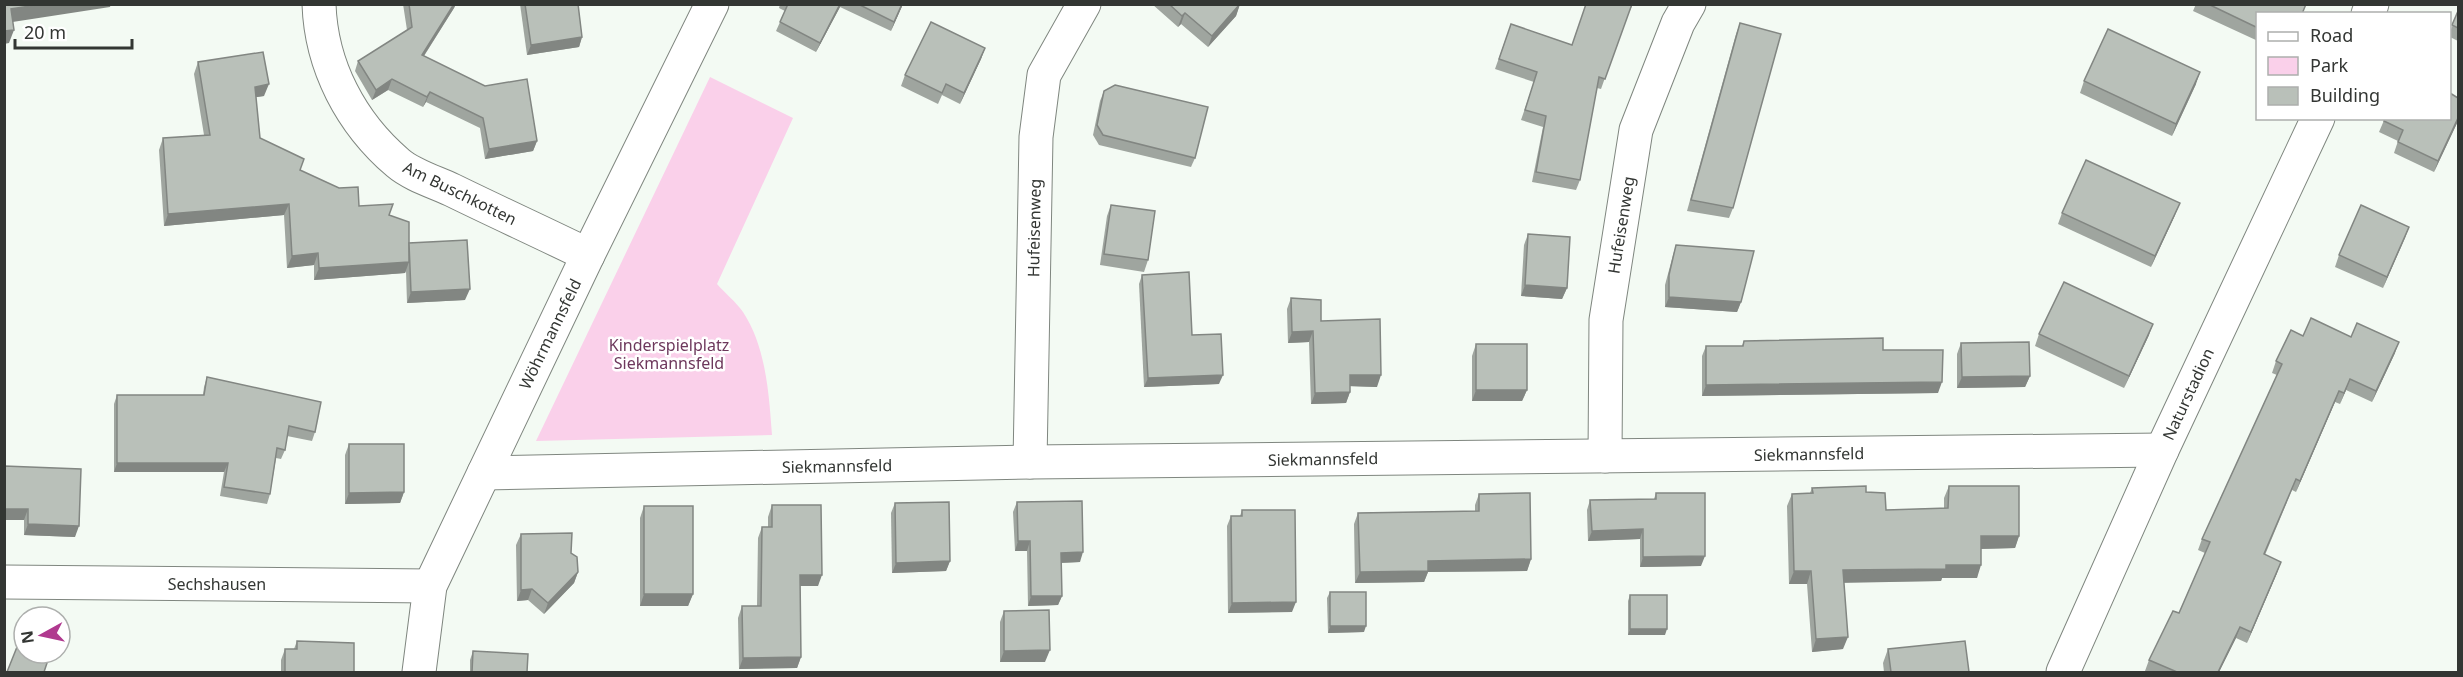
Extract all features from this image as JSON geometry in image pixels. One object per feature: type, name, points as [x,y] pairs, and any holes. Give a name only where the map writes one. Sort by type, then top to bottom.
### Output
[{"type":"street","name":"Am Buschkotten","points":[[319,4],[328,63],[343,97],[369,133],[400,165],[588,255]]},
{"type":"street","name":"Wöhrmannsfeld","points":[[419,672],[430,586],[588,255],[712,4]]},
{"type":"street","name":"Hufeisenweg","points":[[1030,462],[1036,137],[1044,75],[1084,4]]},
{"type":"street","name":"Hufeisenweg","points":[[1605,456],[1606,320],[1636,130],[1678,23],[1689,4]]},
{"type":"street","name":"Naturstadion","points":[[2063,672],[2162,450],[2317,120]]},
{"type":"street","name":"Siekmannsfeld","points":[[484,473],[1030,462],[2162,450]]},
{"type":"street","name":"Sechshausen","points":[[4,582],[430,586]]},
{"type":"green space","name":"Kinderspielplatz Siekmannsfeld","points":[[710,77],[793,118],[717,284],[743,312],[757,340],[765,371],[772,435],[536,441]]},
{"type":"building","points":[[4,4],[43,4],[11,9],[14,30],[4,31]]},
{"type":"building","points":[[409,4],[454,4],[422,55],[485,86],[527,79],[537,141],[489,149],[483,118],[430,92],[427,97],[392,79],[376,90],[358,61],[412,27]]},
{"type":"building","points":[[525,4],[578,4],[582,37],[531,45]]},
{"type":"building","points":[[788,4],[840,4],[820,43],[780,22]]},
{"type":"building","points":[[858,4],[902,4],[894,22]]},
{"type":"building","points":[[1169,4],[1240,4],[1212,36],[1185,13],[1182,16]]},
{"type":"building","points":[[1586,4],[1632,4],[1605,79],[1599,77],[1580,180],[1536,172],[1546,116],[1525,110],[1537,72],[1499,59],[1511,24],[1572,45]]},
{"type":"building","points":[[2208,4],[2306,4],[2303,12],[2256,12],[2256,27]]},
{"type":"building","points":[[2458,11],[2458,28],[2452,25]]},
{"type":"building","points":[[931,22],[985,48],[964,93],[946,84],[942,93],[905,75]]},
{"type":"building","points":[[1740,23],[1781,34],[1733,208],[1691,200]]},
{"type":"building","points":[[2108,29],[2200,72],[2176,124],[2084,81]]},
{"type":"building","points":[[263,52],[269,84],[255,87],[260,138],[304,159],[300,170],[339,188],[358,187],[359,206],[393,204],[389,215],[409,222],[409,262],[319,268],[318,253],[292,256],[289,204],[168,214],[163,138],[210,135],[198,62]]},
{"type":"building","points":[[1115,85],[1208,107],[1195,158],[1103,135],[1097,125],[1104,91]]},
{"type":"building","points":[[2451,94],[2458,98],[2458,118],[2438,161],[2398,142],[2403,130],[2384,121],[2451,120]]},
{"type":"building","points":[[2086,160],[2180,203],[2155,256],[2062,213]]},
{"type":"building","points":[[1111,205],[1155,211],[1148,260],[1104,254]]},
{"type":"building","points":[[2361,205],[2409,227],[2387,277],[2339,255]]},
{"type":"building","points":[[1528,234],[1570,237],[1567,288],[1525,285]]},
{"type":"building","points":[[467,240],[470,289],[411,292],[409,243]]},
{"type":"building","points":[[1676,245],[1754,251],[1741,302],[1669,297],[1669,275]]},
{"type":"building","points":[[1189,272],[1192,335],[1221,334],[1223,375],[1148,378],[1142,275]]},
{"type":"building","points":[[2064,282],[2153,324],[2129,376],[2039,334]]},
{"type":"building","points":[[1291,298],[1321,300],[1321,321],[1380,319],[1381,375],[1350,375],[1350,392],[1315,393],[1313,331],[1292,332]]},
{"type":"building","points":[[2311,318],[2351,337],[2357,323],[2399,342],[2376,391],[2350,379],[2344,393],[2339,391],[2300,481],[2296,479],[2264,554],[2281,562],[2251,632],[2240,627],[2218,672],[2177,672],[2149,660],[2173,611],[2179,613],[2210,542],[2202,539],[2282,364],[2276,361],[2291,330],[2303,336]]},
{"type":"building","points":[[1883,338],[1883,350],[1943,350],[1942,382],[1706,385],[1706,346],[1743,346],[1744,341]]},
{"type":"building","points":[[2029,342],[2030,376],[1962,377],[1961,343]]},
{"type":"building","points":[[1476,344],[1527,344],[1527,390],[1476,390]]},
{"type":"building","points":[[207,377],[321,402],[315,432],[289,426],[285,450],[277,448],[270,494],[224,487],[228,463],[117,463],[117,395],[204,395]]},
{"type":"building","points":[[349,444],[404,444],[404,492],[349,493]]},
{"type":"building","points":[[4,466],[81,469],[79,526],[28,524],[28,509],[4,509]]},
{"type":"building","points":[[1866,486],[1866,492],[1885,493],[1886,510],[1948,508],[1949,486],[2019,486],[2019,536],[1981,536],[1981,565],[1946,565],[1946,569],[1843,570],[1848,637],[1816,639],[1811,571],[1794,571],[1792,494],[1813,493],[1812,488]]},
{"type":"building","points":[[1530,493],[1531,559],[1428,561],[1428,571],[1360,572],[1358,513],[1479,511],[1479,494]]},
{"type":"building","points":[[1656,493],[1705,493],[1705,556],[1643,557],[1643,529],[1592,531],[1590,500],[1656,499]]},
{"type":"building","points":[[1082,501],[1083,552],[1061,553],[1062,596],[1031,596],[1030,541],[1018,541],[1017,502]]},
{"type":"building","points":[[949,502],[950,561],[896,563],[895,503]]},
{"type":"building","points":[[772,505],[821,505],[822,575],[800,575],[801,657],[743,658],[742,606],[761,606],[762,527],[772,527]]},
{"type":"building","points":[[644,506],[693,506],[693,594],[644,594]]},
{"type":"building","points":[[1242,510],[1295,510],[1296,602],[1232,603],[1231,516],[1242,516]]},
{"type":"building","points":[[572,533],[571,553],[577,557],[578,572],[548,603],[532,589],[521,590],[521,534]]},
{"type":"building","points":[[1330,592],[1366,592],[1366,626],[1330,626]]},
{"type":"building","points":[[1630,595],[1667,595],[1667,629],[1630,629]]},
{"type":"building","points":[[1049,610],[1050,650],[1004,651],[1004,611]]},
{"type":"building","points":[[297,641],[354,643],[354,672],[285,672],[285,649],[297,649]]},
{"type":"building","points":[[1965,641],[1969,672],[1891,672],[1888,649]]},
{"type":"building","points":[[473,651],[528,654],[527,672],[472,672]]},
{"type":"building","points":[[12,660],[12,665],[46,665],[44,672],[7,672]]}]
